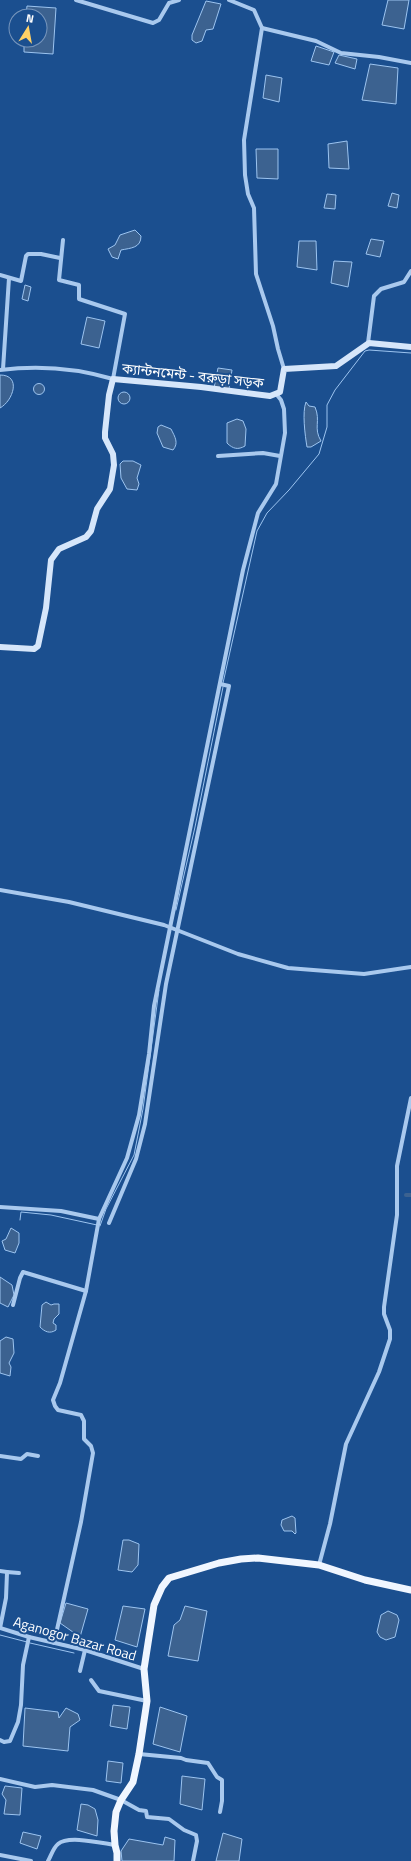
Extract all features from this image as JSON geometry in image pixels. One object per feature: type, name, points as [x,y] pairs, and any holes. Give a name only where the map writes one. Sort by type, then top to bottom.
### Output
[{"type":"main road","name":"ক্যান্টনমেন্ট - বরুড়া সড়ক","points":[[0,647],[34,649],[38,646],[46,608],[51,560],[59,549],[86,537],[91,531],[97,509],[110,489],[114,465],[112,454],[105,438],[105,432],[109,395],[114,379],[201,387],[270,396],[277,395],[282,388],[284,369],[336,366],[352,356],[368,343]]},
{"type":"main road","points":[[368,343],[411,347]]},
{"type":"main road","points":[[117,1861],[114,1831],[116,1812],[121,1800],[133,1782],[139,1754],[147,1701],[144,1669],[154,1605],[162,1587],[169,1578],[206,1566],[241,1559],[258,1558],[319,1565],[365,1580],[411,1590]]},
{"type":"street","points":[[76,0],[153,23],[159,20],[169,3],[179,0]]},
{"type":"street","points":[[229,0],[254,10],[262,28],[244,140],[244,175],[248,194],[254,208],[256,274],[273,326],[284,369]]},
{"type":"street","points":[[262,28],[316,41],[341,53],[379,57],[411,63]]},
{"type":"street","points":[[9,278],[1,370],[48,367],[84,371],[114,379],[125,314],[79,299],[79,286],[58,280],[60,258],[64,240]]},
{"type":"street","points":[[0,275],[19,281],[22,279],[26,256],[28,254],[41,254],[60,258]]},
{"type":"street","points":[[368,343],[374,296],[381,289],[404,282],[411,271]]},
{"type":"street","points":[[109,1224],[136,1159],[145,1124],[173,928],[190,836],[222,684],[243,570],[258,513],[276,484],[280,456],[284,445],[284,420],[281,400],[277,395]]},
{"type":"street","points":[[218,456],[263,453],[280,456]]},
{"type":"street","points":[[54,1643],[81,1522],[93,1453],[91,1446],[84,1439],[84,1421],[81,1415],[58,1410],[53,1400],[60,1383],[86,1291],[99,1220],[128,1158],[139,1115],[149,1054],[154,1006],[173,928],[198,839],[228,686],[222,684]]},
{"type":"street","points":[[0,890],[69,902],[173,928],[238,954],[288,968],[364,974],[411,967]]},
{"type":"street","points":[[319,1565],[330,1524],[346,1444],[352,1428],[374,1384],[390,1339],[390,1330],[384,1314],[384,1307],[397,1215],[397,1166],[411,1098]]},
{"type":"street","points":[[0,1207],[61,1210],[99,1220]]},
{"type":"street","points":[[13,1305],[23,1272],[86,1291]]},
{"type":"street","points":[[0,1456],[20,1459],[27,1454],[38,1456]]},
{"type":"street","points":[[0,1571],[19,1573]]},
{"type":"street","points":[[0,1628],[6,1598],[7,1572]]},
{"type":"street","name":"Aganogor Bazar Road","points":[[0,1628],[29,1640],[54,1643],[85,1650],[144,1669]]},
{"type":"street","points":[[0,1740],[4,1742],[10,1741],[18,1722],[23,1694],[24,1666],[29,1640]]},
{"type":"street","points":[[80,1671],[85,1650]]},
{"type":"street","points":[[91,1680],[99,1691],[147,1701]]},
{"type":"street","points":[[139,1754],[181,1758],[208,1763],[217,1777],[222,1780],[222,1801],[220,1812]]},
{"type":"street","points":[[0,1779],[35,1787],[52,1785],[93,1790],[121,1800],[139,1810],[146,1811],[147,1817],[169,1819],[195,1834],[196,1841],[193,1861]]},
{"type":"street","points":[[48,1861],[56,1845],[62,1841],[81,1840],[115,1845]]},
{"type":"street","points":[[0,1855],[31,1861]]},
{"type":"water","points":[[388,0],[409,0],[404,29],[382,25]]},
{"type":"water","points":[[206,1],[221,4],[213,29],[206,30],[202,41],[196,43],[192,40],[192,35]]},
{"type":"water","points":[[27,6],[56,8],[53,54],[24,52],[24,48],[48,48],[48,8],[27,8]]},
{"type":"water","points":[[316,46],[334,52],[329,65],[311,61]]},
{"type":"water","points":[[339,55],[357,59],[355,69],[335,63]]},
{"type":"water","points":[[370,64],[398,68],[396,104],[362,100]]},
{"type":"water","points":[[266,75],[282,78],[279,102],[263,98]]},
{"type":"water","points":[[347,141],[349,169],[329,168],[328,144]]},
{"type":"water","points":[[256,149],[278,149],[278,179],[257,178]]},
{"type":"water","points":[[392,193],[399,195],[397,208],[388,206]]},
{"type":"water","points":[[327,194],[336,195],[335,209],[324,208]]},
{"type":"water","points":[[135,230],[141,236],[139,243],[135,247],[121,250],[118,259],[112,257],[108,249],[115,245],[120,235]]},
{"type":"water","points":[[371,239],[384,241],[380,257],[366,254]]},
{"type":"water","points":[[299,241],[316,241],[317,270],[297,267]]},
{"type":"water","points":[[334,261],[352,262],[348,287],[331,283]]},
{"type":"water","points":[[25,285],[31,287],[28,301],[22,299]]},
{"type":"water","points":[[87,317],[105,321],[99,348],[81,344]]},
{"type":"water","points":[[218,368],[232,370],[229,389],[214,388]]},
{"type":"water","points":[[0,375],[7,376],[11,379],[13,389],[9,400],[0,408]]},
{"type":"water","points":[[39,383],[43,385],[45,389],[43,393],[39,395],[35,393],[33,389],[35,385]]},
{"type":"water","points":[[122,392],[126,392],[130,398],[126,404],[122,404],[118,400],[118,396]]},
{"type":"water","points":[[306,402],[309,406],[315,407],[317,412],[317,428],[321,441],[311,447],[307,447],[305,430],[304,412]]},
{"type":"water","points":[[237,419],[243,421],[246,429],[245,446],[233,448],[227,443],[227,423]]},
{"type":"water","points":[[161,425],[171,429],[174,435],[176,445],[173,450],[163,447],[157,433],[158,427]]},
{"type":"water","points":[[123,461],[133,461],[141,465],[137,478],[139,484],[137,490],[127,489],[121,478],[120,464]]},
{"type":"water","points":[[11,1228],[19,1233],[19,1243],[15,1253],[5,1250],[2,1241],[6,1239]]},
{"type":"water","points":[[0,1277],[12,1285],[14,1295],[8,1307],[0,1303]]},
{"type":"water","points":[[46,1302],[51,1305],[59,1304],[59,1314],[54,1319],[53,1323],[56,1325],[56,1330],[52,1332],[46,1331],[40,1327],[42,1305]]},
{"type":"water","points":[[6,1337],[13,1339],[14,1353],[9,1363],[11,1367],[10,1376],[0,1373],[0,1341]]},
{"type":"water","points":[[292,1516],[295,1518],[295,1534],[292,1531],[284,1531],[281,1525],[282,1520]]},
{"type":"water","points":[[123,1540],[129,1540],[139,1544],[138,1565],[132,1572],[118,1570]]},
{"type":"water","points":[[66,1603],[88,1609],[80,1637],[60,1623]]},
{"type":"water","points":[[123,1606],[145,1609],[137,1647],[115,1640]]},
{"type":"water","points":[[185,1606],[207,1611],[198,1661],[168,1656],[174,1625],[180,1620]]},
{"type":"water","points":[[388,1611],[397,1615],[399,1620],[395,1637],[386,1640],[380,1637],[377,1632],[381,1615]]},
{"type":"water","points":[[113,1705],[130,1707],[127,1729],[110,1726]]},
{"type":"water","points":[[160,1707],[187,1716],[180,1752],[153,1744]]},
{"type":"water","points":[[25,1708],[58,1712],[59,1718],[66,1708],[78,1714],[80,1720],[70,1727],[68,1751],[23,1746]]},
{"type":"water","points":[[108,1761],[123,1763],[121,1783],[106,1781]]},
{"type":"water","points":[[182,1776],[205,1779],[202,1810],[180,1804]]},
{"type":"water","points":[[5,1786],[22,1788],[20,1815],[4,1814],[6,1800],[2,1794]]},
{"type":"water","points":[[81,1804],[88,1805],[95,1809],[98,1820],[97,1836],[77,1830]]},
{"type":"water","points":[[23,1832],[41,1836],[37,1849],[20,1843]]},
{"type":"water","points":[[223,1833],[242,1839],[239,1861],[216,1861]]},
{"type":"water","points":[[165,1837],[175,1840],[174,1861],[122,1861],[121,1851],[129,1839],[163,1845]]},
{"type":"waterway","points":[[223,683],[257,531],[267,513],[289,490],[319,454],[327,427],[327,405],[335,390],[365,351],[411,353]]},
{"type":"waterway","points":[[176,910],[195,827],[223,687]]},
{"type":"waterway","points":[[100,1226],[106,1209],[134,1155],[143,1109],[159,990]]},
{"type":"waterway","points":[[406,1195],[411,1195]]},
{"type":"waterway","points":[[20,1220],[21,1212],[51,1215],[97,1225]]},
{"type":"waterway","points":[[0,1635],[27,1642]]},
{"type":"waterway","points":[[30,1643],[74,1653]]}]
